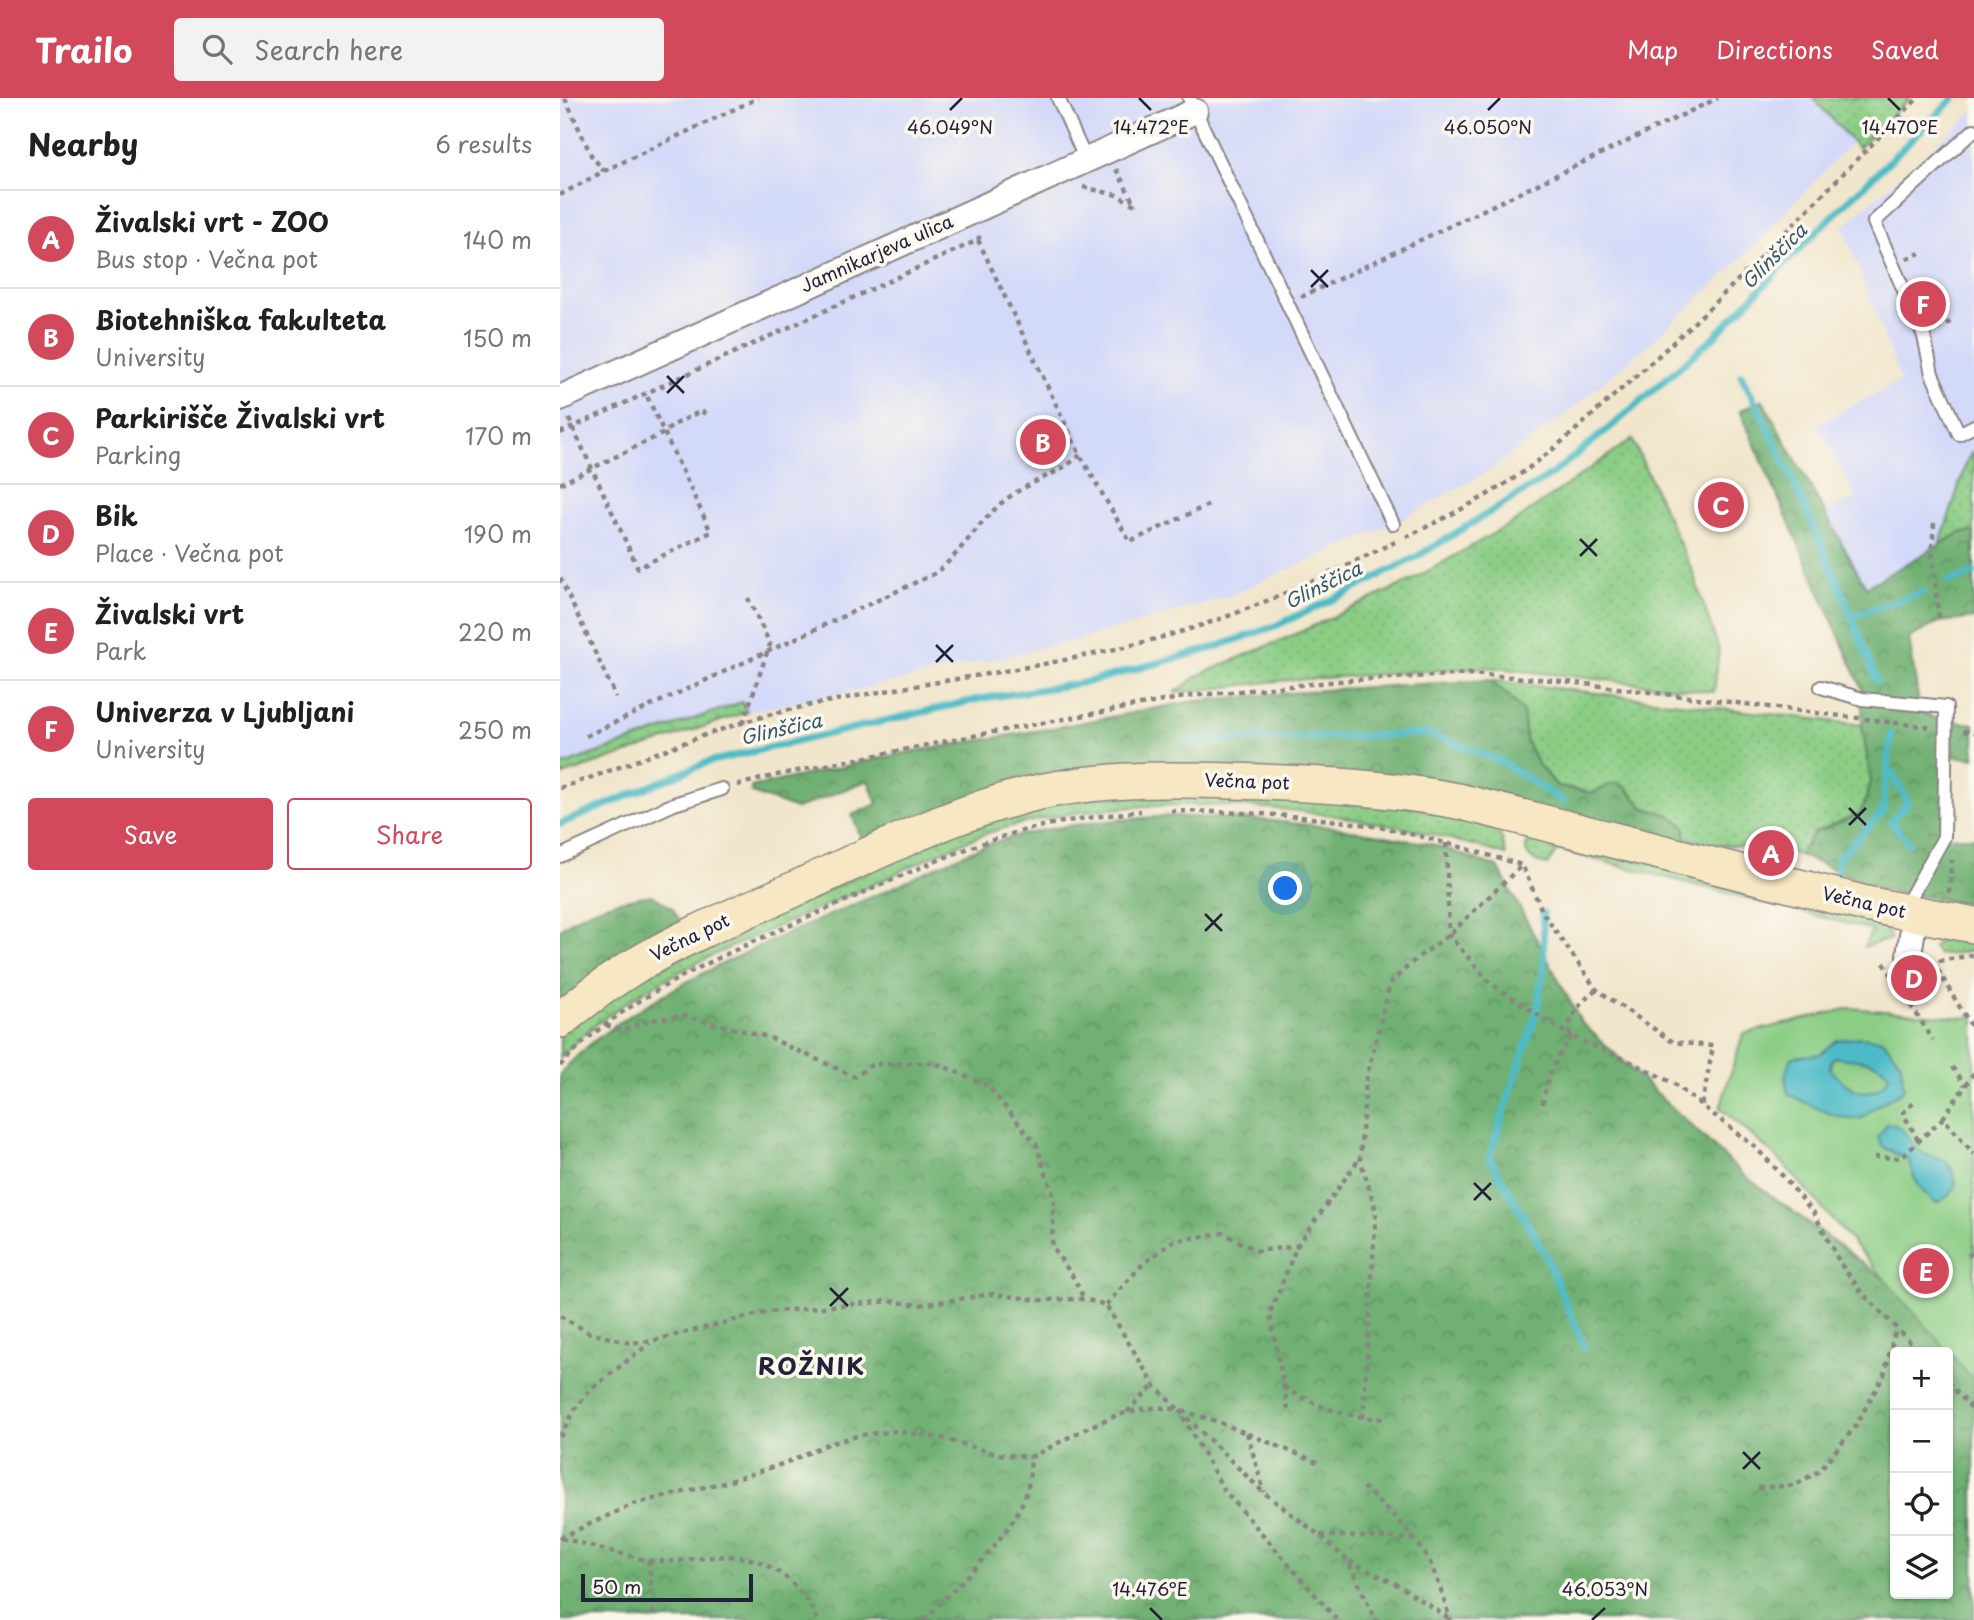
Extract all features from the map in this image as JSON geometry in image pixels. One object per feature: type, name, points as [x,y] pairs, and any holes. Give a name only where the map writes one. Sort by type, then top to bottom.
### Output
[{"type":"main road","name":"Večna pot","points":[[560,1020],[634,967],[691,936],[958,818],[1015,798],[1069,786],[1129,780],[1273,782],[1404,791],[1909,913],[1974,925]]},
{"type":"street","name":"Jamnikarjeva ulica","points":[[562,404],[633,365],[975,221],[1192,104]]},
{"type":"street","points":[[1909,913],[1909,955]]},
{"type":"lane","points":[[1058,98],[1096,155]]},
{"type":"lane","points":[[1192,104],[1392,524]]},
{"type":"lane","points":[[1974,130],[1874,222],[1924,337],[1932,374],[1959,434],[1974,426]]},
{"type":"lane","points":[[1821,688],[1862,699],[1946,707],[1944,837],[1909,913]]},
{"type":"lane","points":[[560,856],[674,804],[722,789]]},
{"type":"path","points":[[565,98],[591,155],[604,171]]},
{"type":"path","points":[[560,195],[604,171],[758,98]]},
{"type":"path","points":[[1287,304],[1718,98]]},
{"type":"path","points":[[560,788],[781,712],[1096,653],[1180,632],[1255,606],[1332,573],[1473,502],[1526,470],[1648,367],[1758,261],[1918,98]]},
{"type":"path","points":[[1079,186],[1117,195],[1135,205],[1096,155]]},
{"type":"path","points":[[975,221],[978,240],[1080,455],[1130,541],[1210,504]]},
{"type":"path","points":[[975,221],[978,240]]},
{"type":"path","points":[[560,433],[978,240]]},
{"type":"path","points":[[562,404],[638,568],[711,532],[633,365]]},
{"type":"path","points":[[560,484],[664,433],[701,411],[709,415]]},
{"type":"path","points":[[586,736],[936,573],[952,560],[975,530],[1001,503],[1017,490],[1068,466],[1080,455]]},
{"type":"path","points":[[1934,523],[1932,549],[1939,622]]},
{"type":"path","points":[[560,578],[617,697]]},
{"type":"path","points":[[743,723],[769,644],[748,598]]},
{"type":"path","points":[[722,789],[777,775],[988,733],[1190,696],[1351,680],[1470,674],[1553,680],[1974,732]]},
{"type":"path","points":[[560,1066],[605,1024],[667,985],[971,846],[1027,830],[1144,811]]},
{"type":"path","points":[[1170,811],[1311,818],[1374,826],[1522,865],[1544,913],[1596,989],[1673,1042],[1713,1046],[1702,1105]]},
{"type":"path","points":[[1446,843],[1449,935],[1490,983],[1570,1036],[1672,1083],[1754,1146],[1782,1174],[1814,1213],[1840,1263],[1862,1293],[1915,1347]]},
{"type":"path","points":[[1363,1418],[1376,1211],[1360,1158],[1366,1080],[1390,983],[1449,935],[1522,865]]},
{"type":"path","points":[[1974,955],[1933,962],[1974,1031]]},
{"type":"path","points":[[1884,963],[1933,1040]]},
{"type":"path","points":[[1542,1105],[1549,1075],[1570,1036],[1568,1027],[1571,1015],[1596,989]]},
{"type":"path","points":[[605,1024],[622,1031],[650,1020],[685,1016],[768,1037],[855,1077],[873,1064],[935,1063],[987,1086],[1036,1144],[1054,1198],[1052,1247],[1072,1275],[1084,1299]]},
{"type":"path","points":[[1952,1067],[1965,1085]]},
{"type":"path","points":[[1874,1157],[1901,1158],[1943,1118],[1974,1073]]},
{"type":"path","points":[[1913,1103],[1903,1113],[1918,1143]]},
{"type":"path","points":[[1943,1118],[1974,1154]]},
{"type":"path","points":[[1288,1410],[1270,1313],[1297,1246],[1360,1158]]},
{"type":"path","points":[[1106,1305],[1143,1264],[1173,1241],[1223,1233],[1257,1251],[1297,1246]]},
{"type":"path","points":[[1968,1256],[1974,1251]]},
{"type":"path","points":[[560,1316],[590,1332],[630,1343],[652,1341],[767,1312],[889,1301],[920,1305],[992,1294],[1038,1300],[1084,1299],[1106,1305],[1153,1385],[1264,1493],[1348,1561],[1401,1586],[1451,1620]]},
{"type":"path","points":[[1758,1488],[1795,1485],[1819,1471],[1855,1427],[1884,1375],[1896,1327]]},
{"type":"path","points":[[560,1437],[575,1409],[591,1389],[652,1341]]},
{"type":"path","points":[[1126,1413],[1153,1385]]},
{"type":"path","points":[[1283,1387],[1316,1406],[1363,1418],[1383,1419]]},
{"type":"path","points":[[1953,1388],[1974,1411]]},
{"type":"path","points":[[560,1538],[633,1504],[730,1481],[828,1444],[862,1435],[897,1431],[941,1438],[997,1454],[1031,1457],[1126,1413],[1153,1408],[1180,1410],[1247,1433],[1322,1464]]},
{"type":"path","points":[[1180,1410],[1224,1490],[1338,1620]]},
{"type":"path","points":[[1247,1433],[1264,1493]]},
{"type":"path","points":[[924,1620],[983,1561],[1015,1515],[1027,1490],[1031,1457]]},
{"type":"path","points":[[1363,1487],[1384,1506],[1426,1556],[1444,1595],[1451,1620]]},
{"type":"path","points":[[1319,1535],[1412,1539]]},
{"type":"path","points":[[560,1538],[649,1561],[684,1561],[716,1555],[745,1557],[769,1565],[797,1587],[817,1620]]},
{"type":"path","points":[[649,1561],[654,1620]]},
{"type":"path","points":[[1348,1561],[1376,1620]]},
{"type":"shaded area","points":[[560,98],[1813,98],[1852,142],[1747,253],[1657,337],[1567,413],[1487,472],[1393,524],[1226,597],[1081,639],[854,691],[747,712],[560,772]]},
{"type":"shaded area","points":[[1974,111],[1974,532],[1960,533],[1866,587],[1826,511],[1856,498],[1817,424],[1901,381],[1843,227]]},
{"type":"green space","points":[[1813,98],[1910,98],[1858,148]]},
{"type":"green space","points":[[1762,399],[1866,587],[1960,533],[1974,532],[1974,618],[1939,622],[1909,638],[1920,711],[1939,720],[1974,724],[1974,758],[1945,756],[1944,837],[1974,837],[1974,904],[1886,891],[1799,855],[1814,833],[1861,813],[1871,782],[1862,725],[1862,688],[1740,411]]},
{"type":"green space","points":[[1632,439],[1692,570],[1719,650],[1714,692],[1487,667],[1278,681],[1174,693],[1201,674],[1410,581],[1517,520]]},
{"type":"green space","points":[[1972,452],[1974,532],[1960,533],[1940,544],[1967,461]]},
{"type":"green space","points":[[1489,680],[1862,725],[1871,782],[1861,813],[1814,832],[1799,855],[1772,848],[1704,844],[1686,838],[1685,827],[1670,815],[1644,808],[1627,788],[1592,793],[1557,786],[1537,763],[1526,740],[1523,712]]},
{"type":"green space","points":[[1489,680],[1523,712],[1526,740],[1537,763],[1557,786],[1592,793],[1616,782],[1627,788],[1644,808],[1670,815],[1685,827],[1685,848],[1190,769],[865,847],[852,815],[877,804],[868,780],[796,809],[752,793],[751,787],[904,753],[1194,701]]},
{"type":"green space","points":[[742,702],[747,712],[560,776],[560,766]]},
{"type":"green space","points":[[1074,796],[1374,798],[1494,827],[1502,839],[1506,855],[1385,824],[1256,807],[1127,807],[1064,815],[1004,828],[959,844],[730,947],[637,996],[583,1035],[560,1058],[560,1035],[634,980],[964,827]]},
{"type":"green space","points":[[1170,816],[1263,820],[1339,828],[1431,844],[1498,867],[1581,1022],[1745,1176],[1960,1335],[1974,1351],[1974,1620],[560,1620],[560,1074],[583,1050],[609,1030],[651,1002],[717,966],[986,845],[1043,830]]},
{"type":"green space","points":[[1535,835],[1880,921],[1891,939],[1864,947],[1872,930],[1558,850],[1547,865],[1535,861],[1526,850],[1529,840]]},
{"type":"green space","points":[[652,895],[672,908],[682,924],[560,1007],[560,929],[581,915],[603,906]]},
{"type":"green space","points":[[1945,935],[1974,940],[1974,950],[1938,954],[1933,947]]},
{"type":"green space","points":[[1850,1008],[1966,1018],[1974,1014],[1974,1381],[1953,1357],[1953,1347],[1944,1347],[1781,1161],[1720,1108],[1743,1034]]},
{"type":"water","points":[[1860,1037],[1883,1040],[1901,1063],[1904,1089],[1864,1117],[1855,1119],[1825,1112],[1788,1094],[1785,1076],[1792,1057],[1820,1054],[1837,1040]],"holes":[[[1835,1057],[1873,1063],[1885,1070],[1889,1077],[1874,1090],[1859,1091],[1843,1082],[1830,1069],[1831,1061]]]},
{"type":"water","points":[[1887,1124],[1898,1126],[1921,1152],[1948,1163],[1956,1182],[1949,1196],[1936,1203],[1918,1184],[1909,1160],[1883,1147],[1878,1138]]},
{"type":"waterway","name":"Glinščica","points":[[560,824],[708,762],[979,699],[1088,682],[1213,648],[1275,626],[1347,593],[1418,556],[1551,475],[1618,421],[1714,337],[1807,241],[1954,98]]},
{"type":"waterway","points":[[1741,375],[1814,526],[1877,681]]},
{"type":"waterway","points":[[1949,582],[1974,573]]},
{"type":"waterway","points":[[1852,616],[1923,592]]},
{"type":"waterway","points":[[1186,741],[1430,734],[1501,761],[1564,802]]},
{"type":"waterway","points":[[1837,875],[1838,859],[1883,811],[1891,734]]},
{"type":"waterway","points":[[1888,766],[1908,802],[1891,822],[1909,843]]},
{"type":"waterway","points":[[1543,913],[1544,967],[1536,1015],[1489,1157],[1544,1252],[1584,1346]]},
{"type":"place","name":"Univerza v Ljubljani","points":[[1923,304]]},
{"type":"place","name":"Biotehniška fakulteta","points":[[1043,442]]},
{"type":"place","name":"Parkirišče Živalski vrt","points":[[1721,505]]},
{"type":"place","name":"Živalski vrt - ZOO","points":[[1771,853]]},
{"type":"place","name":"Bik","points":[[1914,978]]},
{"type":"place","name":"Živalski vrt","points":[[1926,1271]]},
{"type":"district","name":"ROŽNIK","points":[[812,1367]]}]
